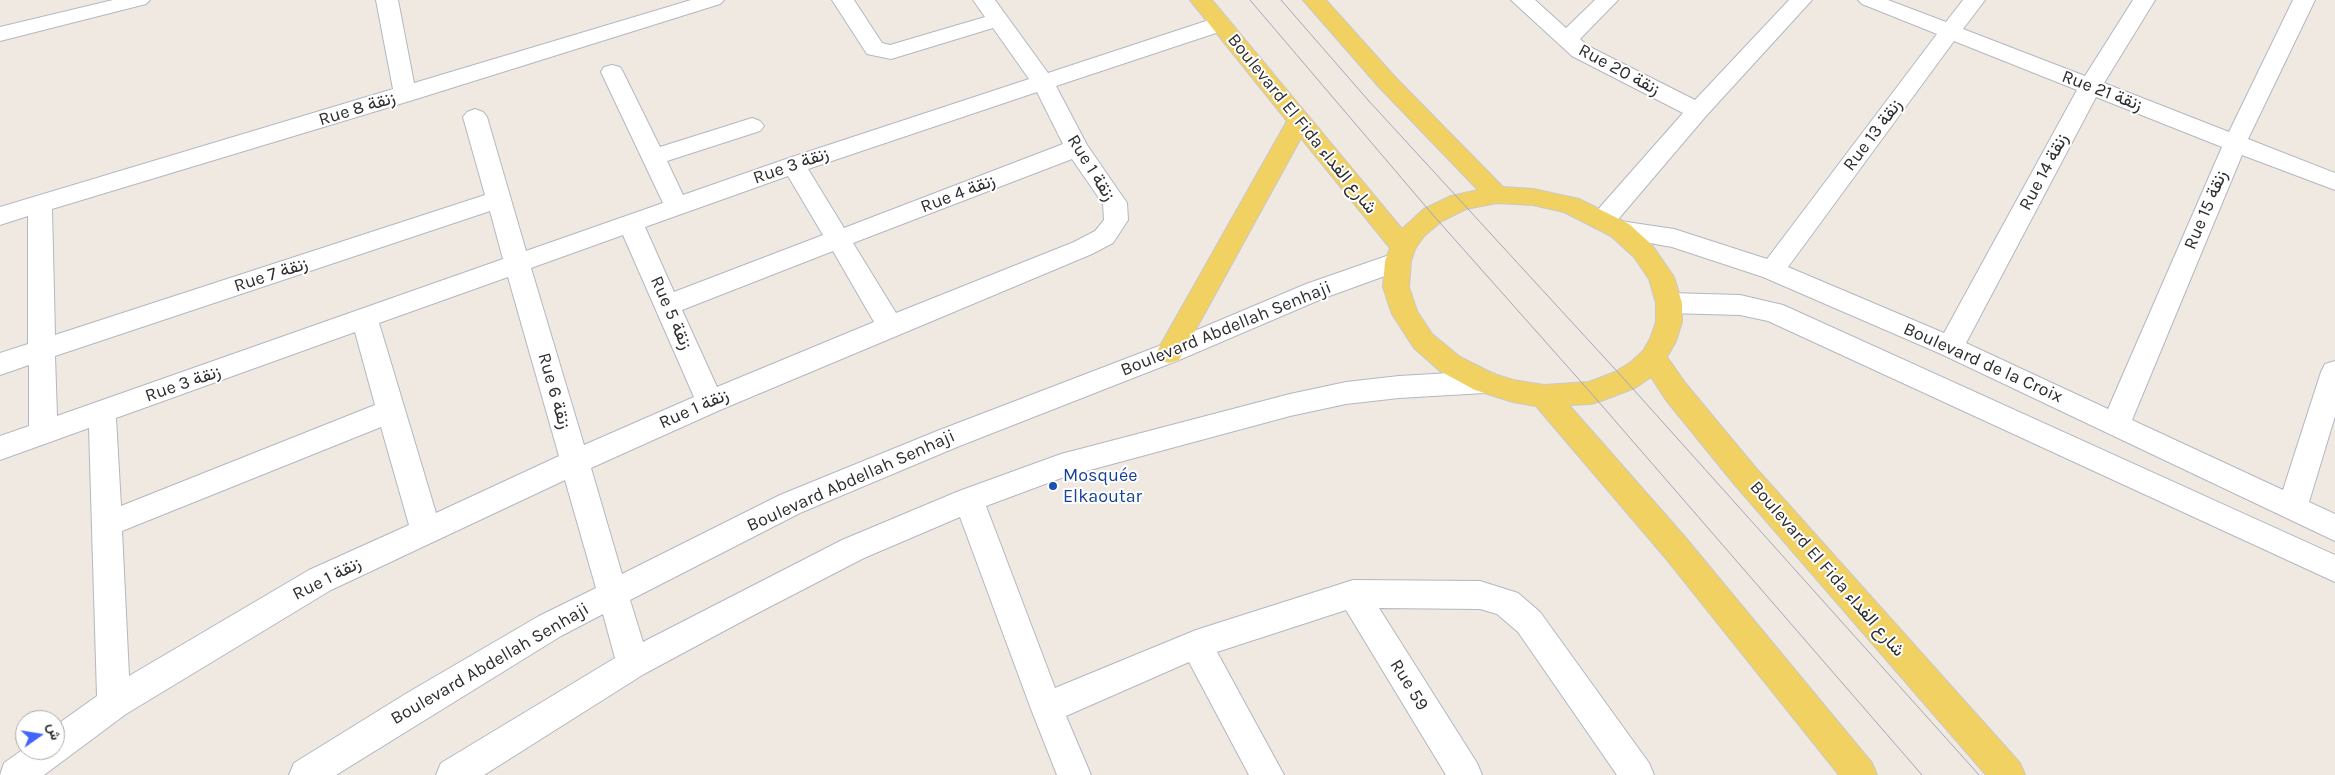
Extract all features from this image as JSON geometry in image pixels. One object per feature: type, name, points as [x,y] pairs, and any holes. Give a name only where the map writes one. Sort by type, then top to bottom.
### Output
[{"type":"main road","name":"Boulevard El Fida شارع الفداء","points":[[1201,0],[1299,121],[1400,254]]},
{"type":"main road","points":[[1314,0],[1387,82],[1497,195]]},
{"type":"main road","points":[[1169,353],[1299,121]]},
{"type":"main road","points":[[1497,195],[1534,196],[1570,205],[1611,225],[1644,252],[1661,276],[1669,303],[1669,322],[1663,341],[1653,358],[1626,380],[1591,392],[1544,396],[1513,391],[1485,382],[1450,364],[1423,341],[1405,314],[1396,287],[1400,254],[1415,230],[1433,215],[1460,202],[1497,195]]},
{"type":"main road","name":"Boulevard El Fida شارع الفداء","points":[[1653,358],[1676,392],[1744,476],[2008,775]]},
{"type":"main road","points":[[1544,396],[1674,546],[1860,775]]},
{"type":"street","points":[[0,34],[139,0]]},
{"type":"street","points":[[387,0],[405,95]]},
{"type":"street","name":"Rue 8 زنقة","points":[[0,216],[405,95],[713,0]]},
{"type":"street","points":[[843,0],[875,50],[891,52],[998,20]]},
{"type":"street","name":"Rue 1 زنقة","points":[[65,739],[114,703],[320,580],[710,402],[890,326],[1083,248],[1104,237],[1111,230],[1116,220],[1115,203],[1077,148],[1042,81],[984,0]]},
{"type":"street","name":"Rue 20 زنقة","points":[[1522,0],[1566,40],[1601,63],[1698,111]]},
{"type":"street","points":[[1566,40],[1607,0]]},
{"type":"street","points":[[1611,225],[1698,111],[1801,0]]},
{"type":"street","name":"Rue 21 زنقة","points":[[1869,0],[2335,182]]},
{"type":"street","name":"Rue 13 زنقة","points":[[1772,270],[1974,0]]},
{"type":"street","name":"Rue 14 زنقة","points":[[1950,347],[2090,87],[2144,0]]},
{"type":"street","name":"Rue 15 زنقة","points":[[2116,424],[2235,143],[2304,0]]},
{"type":"street","name":"Rue 3 زنقة","points":[[0,448],[794,165],[1042,81],[1220,24]]},
{"type":"street","points":[[612,72],[677,207]]},
{"type":"street","name":"Rue 6 زنقة","points":[[475,117],[486,162],[500,200],[611,594],[633,664]]},
{"type":"street","points":[[652,156],[752,126]]},
{"type":"street","name":"Rue 4 زنقة","points":[[667,305],[1077,148]]},
{"type":"street","points":[[794,165],[890,326]]},
{"type":"street","name":"Rue 7 زنقة","points":[[0,364],[500,200]]},
{"type":"street","points":[[40,204],[43,432]]},
{"type":"street","name":"Rue 5 زنقة","points":[[631,224],[710,402]]},
{"type":"street","name":"Boulevard de la Croix","points":[[1611,225],[1674,238],[1772,270],[1950,347],[2335,528]]},
{"type":"street","name":"Boulevard Abdellah Senhaji","points":[[306,775],[411,709],[550,626],[790,504],[947,439],[1169,353],[1400,254]]},
{"type":"street","points":[[1669,303],[1732,305],[1774,312],[2335,570]]},
{"type":"street","points":[[365,319],[390,411],[426,530]]},
{"type":"street","points":[[2292,508],[2335,372]]},
{"type":"street","points":[[453,775],[633,664],[795,577],[853,549],[969,500],[1061,466],[1290,404],[1346,393],[1399,387],[1485,382]]},
{"type":"street","points":[[107,524],[390,411]]},
{"type":"street","points":[[102,412],[114,703]]},
{"type":"street","points":[[969,500],[1047,709],[1074,775]]},
{"type":"street","points":[[1047,709],[1081,692],[1196,644],[1353,594],[1480,595],[1507,603],[1529,622],[1637,775]]},
{"type":"street","name":"Rue 59","points":[[1353,594],[1465,775]]},
{"type":"street","points":[[1196,644],[1267,775]]},
{"type":"street","points":[[16,775],[36,760]]},
{"type":"tram line","points":[[1250,0],[1433,215],[1591,393],[1922,775]]},
{"type":"tram line","points":[[1281,0],[1368,100],[1625,380],[1979,775]]},
{"type":"place","name":"Mosquée Elkaoutar","points":[[1053,486]]}]
